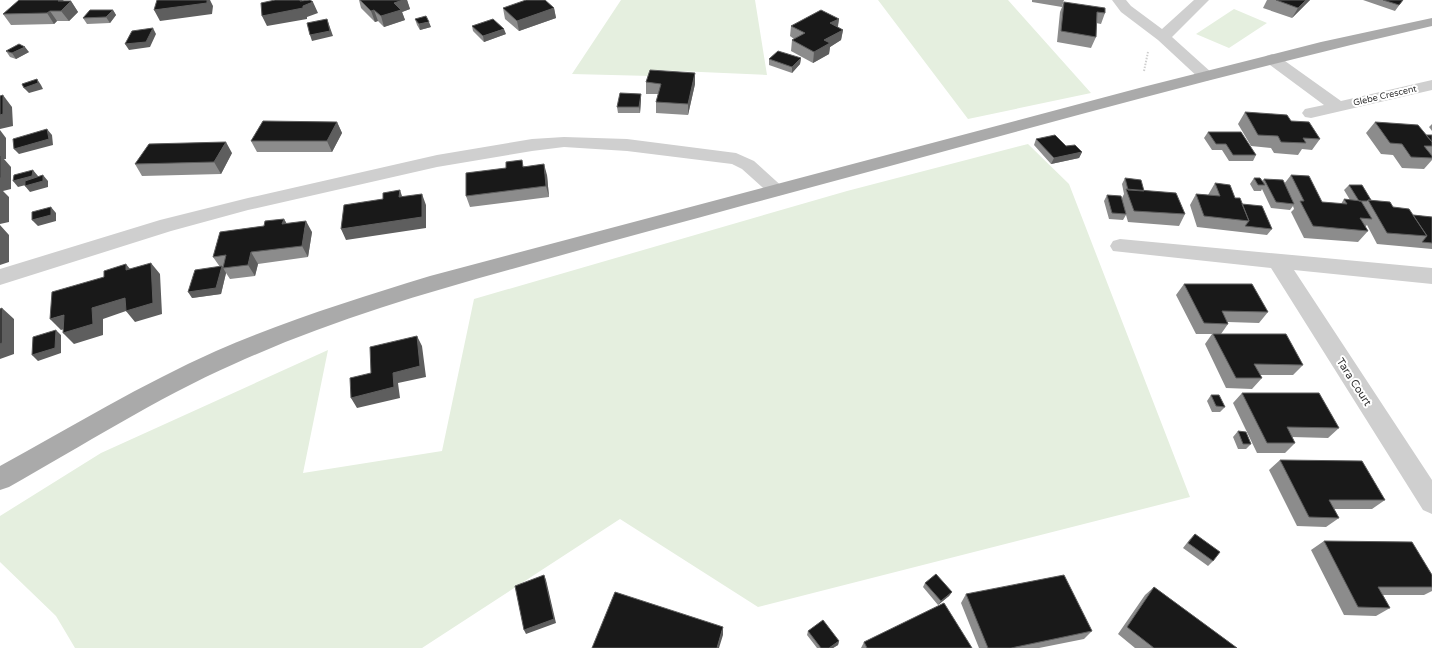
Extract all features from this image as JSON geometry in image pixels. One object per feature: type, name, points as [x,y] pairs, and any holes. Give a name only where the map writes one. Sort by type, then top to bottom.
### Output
[{"type":"main road","points":[[0,479],[159,391],[224,358],[290,331],[360,306],[430,284],[1149,91],[1272,59],[1432,22]]},
{"type":"street","points":[[1119,0],[1126,8],[1190,59],[1206,76]]},
{"type":"street","points":[[1163,37],[1202,0]]},
{"type":"street","name":"Glebe Crescent","points":[[1272,59],[1338,107]]},
{"type":"street","name":"Glebe Crescent","points":[[1312,113],[1432,86]]},
{"type":"street","points":[[0,277],[145,231],[248,204],[437,161],[532,145],[564,142],[627,145],[684,151],[736,159],[748,165],[776,190]]},
{"type":"street","points":[[1120,246],[1432,276]]},
{"type":"street","name":"Tara Court","points":[[1277,261],[1432,502]]},
{"type":"path","points":[[1149,91],[1143,78],[1148,52],[1151,43],[1163,37]]},
{"type":"green space","points":[[621,0],[755,0],[767,75],[655,70],[651,76],[572,74]]},
{"type":"green space","points":[[878,0],[1008,0],[1091,93],[968,119]]},
{"type":"green space","points":[[1234,9],[1267,23],[1229,48],[1196,34]]},
{"type":"green space","points":[[1028,144],[1069,184],[1190,497],[758,607],[620,519],[422,648],[75,648],[56,616],[0,562],[0,516],[101,453],[328,350],[303,473],[442,451],[474,299],[847,191]]},
{"type":"building","points":[[19,0],[71,1],[61,11],[50,11],[47,13],[3,14]]},
{"type":"building","points":[[157,0],[207,0],[207,3],[154,10]]},
{"type":"building","points":[[275,0],[310,0],[313,2],[303,6],[303,8],[262,16],[261,3]]},
{"type":"building","points":[[360,0],[403,0],[394,3],[401,10],[381,16],[374,10],[371,11]]},
{"type":"building","points":[[526,0],[545,0],[554,8],[517,21],[503,8]]},
{"type":"building","points":[[1276,0],[1306,0],[1298,8]]},
{"type":"building","points":[[1383,0],[1403,0],[1399,5]]},
{"type":"building","points":[[1064,2],[1105,8],[1105,13],[1097,12],[1096,37],[1061,31]]},
{"type":"building","points":[[90,10],[113,10],[106,17],[83,18]]},
{"type":"building","points":[[821,10],[839,19],[830,23],[843,30],[824,40],[830,43],[814,52],[792,40],[805,33],[791,26]]},
{"type":"building","points":[[426,16],[429,22],[419,24],[415,19]]},
{"type":"building","points":[[327,19],[330,31],[310,35],[307,23]]},
{"type":"building","points":[[493,19],[504,29],[483,36],[472,26]]},
{"type":"building","points":[[153,28],[146,42],[125,44],[132,31]]},
{"type":"building","points":[[19,44],[25,47],[12,53],[6,51]]},
{"type":"building","points":[[778,51],[801,58],[792,67],[769,59]]},
{"type":"building","points":[[650,70],[695,73],[688,104],[656,102],[661,84],[646,82]]},
{"type":"building","points":[[37,79],[38,83],[24,88],[22,84]]},
{"type":"building","points":[[620,93],[641,94],[639,107],[617,107]]},
{"type":"building","points":[[3,95],[3,114],[0,115],[0,96]]},
{"type":"building","points":[[1245,112],[1287,115],[1291,121],[1309,122],[1320,139],[1303,138],[1306,143],[1281,142],[1278,136],[1258,135]]},
{"type":"building","points":[[263,121],[337,122],[327,141],[251,141]]},
{"type":"building","points":[[1375,122],[1418,125],[1432,142],[1432,146],[1424,146],[1432,158],[1411,157],[1402,144],[1390,143]]},
{"type":"building","points":[[47,129],[49,139],[14,149],[13,139]]},
{"type":"building","points":[[1208,132],[1241,132],[1256,155],[1233,155],[1226,144],[1216,144]]},
{"type":"building","points":[[1055,135],[1066,146],[1075,145],[1082,152],[1054,158],[1036,139]]},
{"type":"building","points":[[1426,135],[1432,135],[1432,142]]},
{"type":"building","points":[[226,142],[214,162],[135,164],[149,144]]},
{"type":"building","points":[[1,155],[1,178],[0,178],[0,156]]},
{"type":"building","points":[[522,160],[523,167],[544,164],[546,186],[466,196],[466,173],[506,168],[506,162]]},
{"type":"building","points":[[33,170],[32,176],[13,181],[14,175]]},
{"type":"building","points":[[43,175],[43,181],[25,186],[25,181]]},
{"type":"building","points":[[1291,175],[1309,176],[1322,202],[1347,204],[1344,199],[1361,201],[1372,219],[1360,218],[1368,231],[1313,226],[1300,201],[1304,201]]},
{"type":"building","points":[[1125,178],[1141,180],[1144,191],[1128,190]]},
{"type":"building","points":[[1254,178],[1260,178],[1265,185],[1258,185]]},
{"type":"building","points":[[1264,179],[1283,180],[1294,204],[1276,202]]},
{"type":"building","points":[[1215,183],[1230,185],[1235,198],[1240,198],[1249,221],[1204,216],[1196,194],[1220,196]]},
{"type":"building","points":[[1349,185],[1362,185],[1371,200],[1359,201]]},
{"type":"building","points":[[1126,189],[1176,193],[1185,214],[1134,211]]},
{"type":"building","points":[[400,190],[399,197],[422,194],[422,217],[341,229],[344,205],[383,199],[383,193]]},
{"type":"building","points":[[1107,195],[1121,196],[1126,214],[1112,213]]},
{"type":"building","points":[[1368,200],[1390,202],[1393,207],[1409,209],[1427,236],[1387,233]]},
{"type":"building","points":[[1242,204],[1262,206],[1272,229],[1245,226],[1249,221]]},
{"type":"building","points":[[51,207],[51,215],[32,220],[32,212]]},
{"type":"building","points":[[1413,215],[1432,217],[1432,243],[1422,242],[1427,236]]},
{"type":"building","points":[[284,219],[282,224],[306,221],[302,246],[251,252],[248,265],[223,268],[226,255],[213,257],[220,232],[264,226],[265,221]]},
{"type":"building","points":[[151,263],[153,303],[126,311],[125,298],[92,308],[93,324],[63,333],[64,315],[50,319],[52,292],[104,277],[104,271],[126,264],[126,270]]},
{"type":"building","points":[[222,266],[216,288],[188,292],[195,270]]},
{"type":"building","points":[[1184,284],[1252,284],[1268,312],[1222,311],[1228,324],[1204,323]]},
{"type":"building","points":[[2,308],[2,343],[0,344],[0,309]]},
{"type":"building","points":[[56,330],[55,348],[32,355],[33,337]]},
{"type":"building","points":[[1213,334],[1286,334],[1303,365],[1254,364],[1262,378],[1236,378]]},
{"type":"building","points":[[417,336],[420,366],[393,373],[394,387],[351,398],[350,378],[371,373],[370,347]]},
{"type":"building","points":[[1242,393],[1319,393],[1339,428],[1287,427],[1295,443],[1267,443]]},
{"type":"building","points":[[1211,395],[1219,395],[1225,407],[1216,406]]},
{"type":"building","points":[[1238,431],[1246,432],[1251,444],[1243,444]]},
{"type":"building","points":[[1280,460],[1362,461],[1385,500],[1329,500],[1339,518],[1309,517]]},
{"type":"building","points":[[1195,534],[1220,552],[1213,561],[1188,543]]},
{"type":"building","points":[[1324,541],[1412,542],[1432,575],[1432,587],[1378,587],[1390,608],[1358,607]]},
{"type":"building","points":[[936,574],[952,592],[941,601],[925,583]]},
{"type":"building","points":[[544,575],[554,619],[524,630],[515,586]]},
{"type":"building","points":[[1064,575],[1092,631],[1011,648],[988,648],[966,594]]},
{"type":"building","points":[[1154,587],[1237,648],[1154,648],[1127,627]]},
{"type":"building","points":[[615,592],[723,627],[717,648],[592,648]]},
{"type":"building","points":[[944,603],[972,648],[867,648],[864,642]]},
{"type":"building","points":[[823,620],[839,641],[829,648],[821,648],[808,631]]}]
